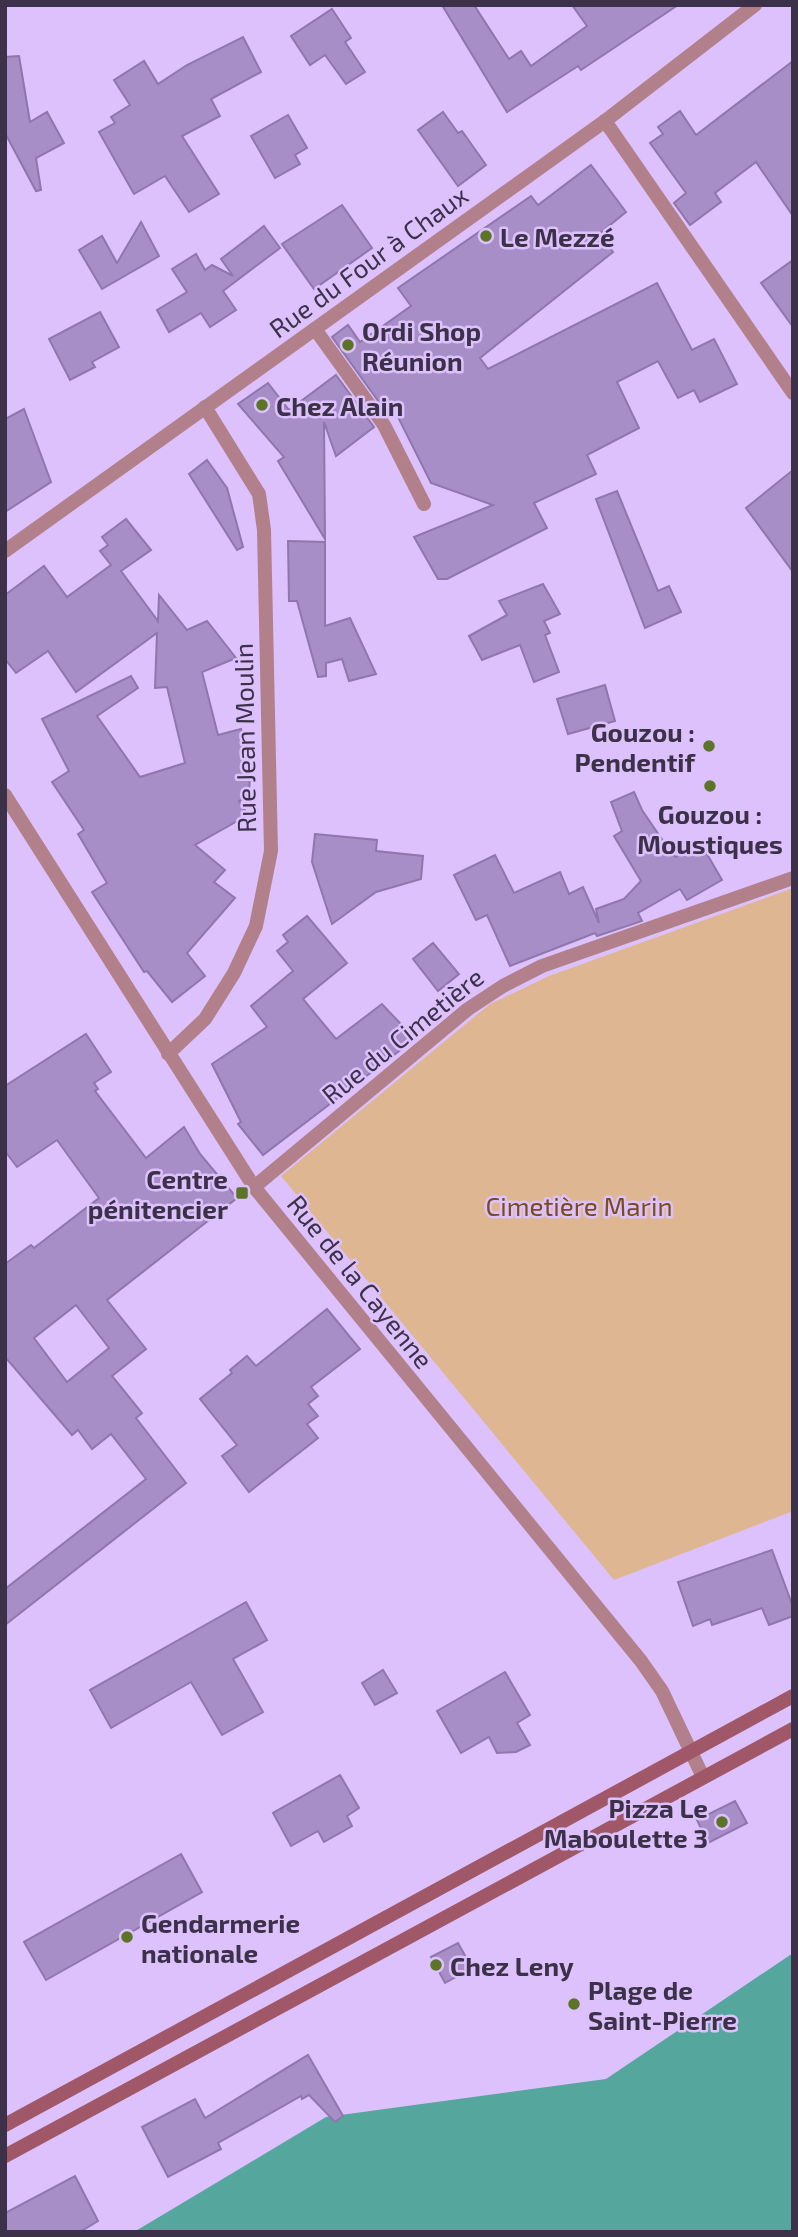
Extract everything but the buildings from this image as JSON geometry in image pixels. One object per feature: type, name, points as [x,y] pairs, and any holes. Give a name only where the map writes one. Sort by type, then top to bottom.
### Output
[{"type":"main road","points":[[5,2125],[588,1810],[688,1751],[793,1696]]},
{"type":"main road","points":[[5,2156],[793,1729]]},
{"type":"street","name":"Rue du Four à Chaux","points":[[5,551],[605,121],[755,5]]},
{"type":"street","points":[[605,121],[793,393]]},
{"type":"street","points":[[315,329],[384,425],[424,503]]},
{"type":"street","name":"Rue Jean Moulin","points":[[167,1054],[205,1019],[234,973],[256,926],[271,851],[264,530],[259,494],[205,407]]},
{"type":"street","name":"Rue de la Cayenne","points":[[5,795],[167,1054],[254,1187],[640,1661],[662,1691],[688,1751],[703,1777]]},
{"type":"street","name":"Rue du Cimetière","points":[[254,1187],[468,1009],[503,986],[542,966],[793,878]]},
{"type":"green space","name":"Cimetière Marin","points":[[793,888],[793,1511],[614,1580],[281,1176],[490,1004],[549,976]]},
{"type":"shaded area","points":[[793,1953],[793,2232],[134,2232],[326,2117],[606,2079]]},
{"type":"place","name":"Le Mezzé","points":[[486,236]]},
{"type":"place","name":"Ordi Shop Réunion","points":[[348,345]]},
{"type":"place","name":"Chez Alain","points":[[262,405]]},
{"type":"place","name":"Gouzou : Pendentif","points":[[709,746]]},
{"type":"place","name":"Gouzou : Moustiques","points":[[710,786]]},
{"type":"place","name":"Centre pénitencier","points":[[242,1193]]},
{"type":"place","name":"Pizza Le Maboulette 3","points":[[722,1822]]},
{"type":"place","name":"Gendarmerie nationale","points":[[127,1937]]},
{"type":"place","name":"Chez Leny","points":[[436,1965]]},
{"type":"place","name":"Plage de Saint-Pierre","points":[[574,2004]]}]
